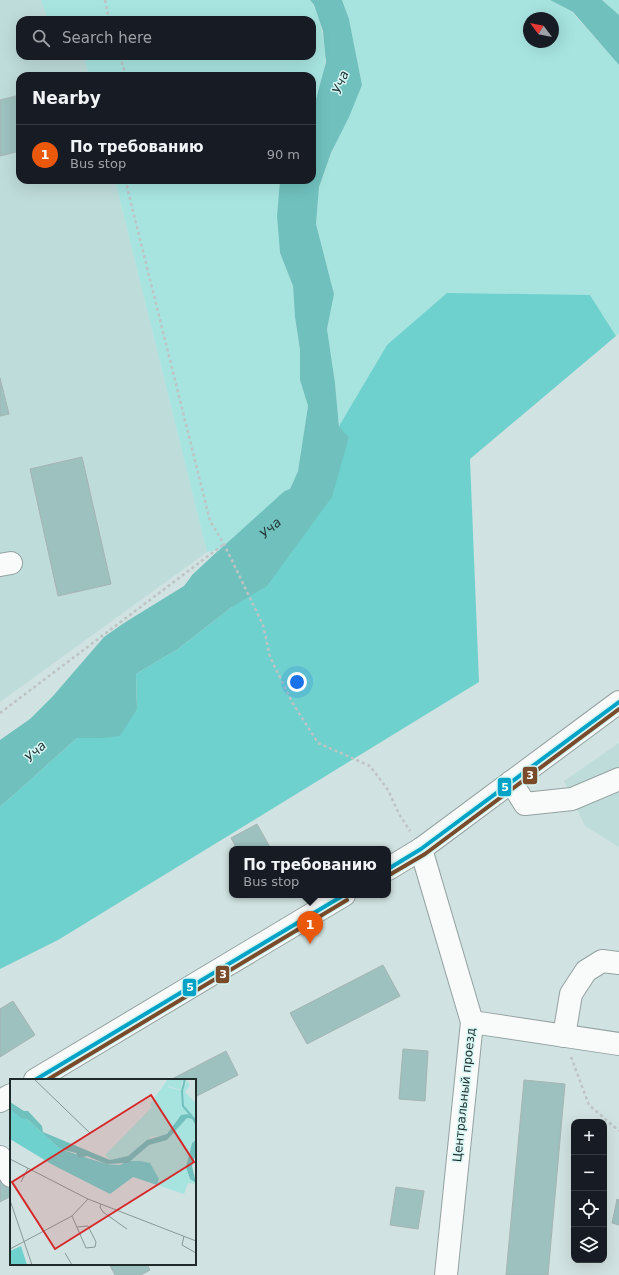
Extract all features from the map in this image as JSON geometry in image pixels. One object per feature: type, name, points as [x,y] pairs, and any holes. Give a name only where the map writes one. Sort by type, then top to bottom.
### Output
[{"type":"street","points":[[391,867],[421,849],[619,702]]},
{"type":"street","points":[[511,782],[525,804],[572,799],[619,779]]},
{"type":"street","name":"Центральный проезд","points":[[421,849],[472,1022],[446,1275]]},
{"type":"street","points":[[37,1079],[339,898]]},
{"type":"street","points":[[564,1036],[571,994],[586,971],[602,961],[619,963]]},
{"type":"street","points":[[472,1022],[619,1044]]},
{"type":"street","points":[[0,1101],[10,1096]]},
{"type":"street","points":[[0,1157],[10,1174]]},
{"type":"path","points":[[105,0],[108,16]]},
{"type":"path","points":[[121,60],[125,72]]},
{"type":"path","points":[[128,184],[127,188],[210,521],[224,544],[252,601],[263,626],[270,657],[292,702],[318,743],[370,766],[388,790],[399,814],[421,849]]},
{"type":"path","points":[[0,713],[224,544]]},
{"type":"path","points":[[564,1036],[589,1105],[619,1131]]},
{"type":"shaded area","points":[[0,0],[41,0],[47,16],[16,16],[16,60],[85,60],[88,72],[16,72],[16,184],[116,184],[207,552],[0,702]]},
{"type":"shaded area","points":[[41,0],[310,0],[317,13],[324,39],[325,63],[323,76],[316,101],[316,72],[88,72],[85,60],[316,60],[316,16],[47,16]]},
{"type":"shaded area","points":[[342,0],[550,0],[572,12],[619,65],[619,333],[616,336],[590,295],[387,345],[339,427],[335,383],[327,329],[334,294],[316,224],[319,187],[331,154],[362,85],[349,19]]},
{"type":"shaded area","points":[[602,0],[619,0],[619,15]]},
{"type":"shaded area","points":[[116,184],[280,184],[277,216],[280,253],[293,286],[295,317],[300,350],[300,380],[308,406],[298,471],[287,496],[256,542],[207,552]]},
{"type":"shaded area","points":[[447,293],[590,295],[616,336],[470,459],[479,682],[58,940],[0,969],[0,807],[77,738],[102,738],[137,709],[136,674],[178,649],[232,607],[387,345]]},
{"type":"shaded area","points":[[619,743],[619,847],[585,826],[564,781]]},
{"type":"water","points":[[310,0],[342,0],[349,19],[362,85],[349,117],[331,153],[319,187],[316,224],[334,294],[327,329],[335,383],[339,427],[349,437],[332,497],[267,586],[232,607],[178,649],[136,674],[137,709],[120,736],[77,738],[0,807],[0,740],[30,719],[53,696],[104,637],[184,586],[193,574],[218,551],[256,542],[287,496],[298,471],[308,406],[300,380],[300,350],[295,317],[293,286],[280,253],[277,216],[280,184],[316,184],[316,99],[326,62],[323,31],[314,5]]},
{"type":"water","points":[[550,0],[602,0],[619,15],[619,65],[573,12]]},
{"type":"building","points":[[16,96],[16,152],[0,156],[0,100]]},
{"type":"building","points":[[0,378],[9,414],[0,416]]},
{"type":"building","points":[[82,457],[111,584],[58,596],[30,469]]},
{"type":"building","points":[[257,824],[269,846],[235,846],[231,838]]},
{"type":"building","points":[[383,965],[400,996],[307,1044],[290,1013]]},
{"type":"building","points":[[13,1001],[35,1035],[0,1057],[0,1009]]},
{"type":"building","points":[[403,1049],[428,1051],[425,1101],[399,1099]]},
{"type":"building","points":[[226,1051],[238,1075],[196,1096],[196,1079],[172,1079]]},
{"type":"building","points":[[524,1080],[565,1084],[548,1275],[506,1275]]},
{"type":"building","points":[[0,1167],[10,1186],[10,1197],[0,1202]]},
{"type":"building","points":[[396,1187],[424,1191],[418,1229],[390,1225]]},
{"type":"building","points":[[617,1199],[619,1200],[619,1225],[612,1223]]},
{"type":"building","points":[[110,1265],[148,1265],[150,1270],[141,1275],[115,1275]]},
{"type":"waterway","name":"Уча","points":[[219,574],[294,506]]},
{"type":"transit line","name":"5","points":[[391,867],[421,849],[619,702]]},
{"type":"transit line","name":"3","points":[[391,874],[425,854],[619,709]]},
{"type":"transit line","name":"5","points":[[37,1079],[339,898]]},
{"type":"transit line","name":"3","points":[[49,1079],[347,900]]},
{"type":"place","name":"По требованию","points":[[310,944]]}]
